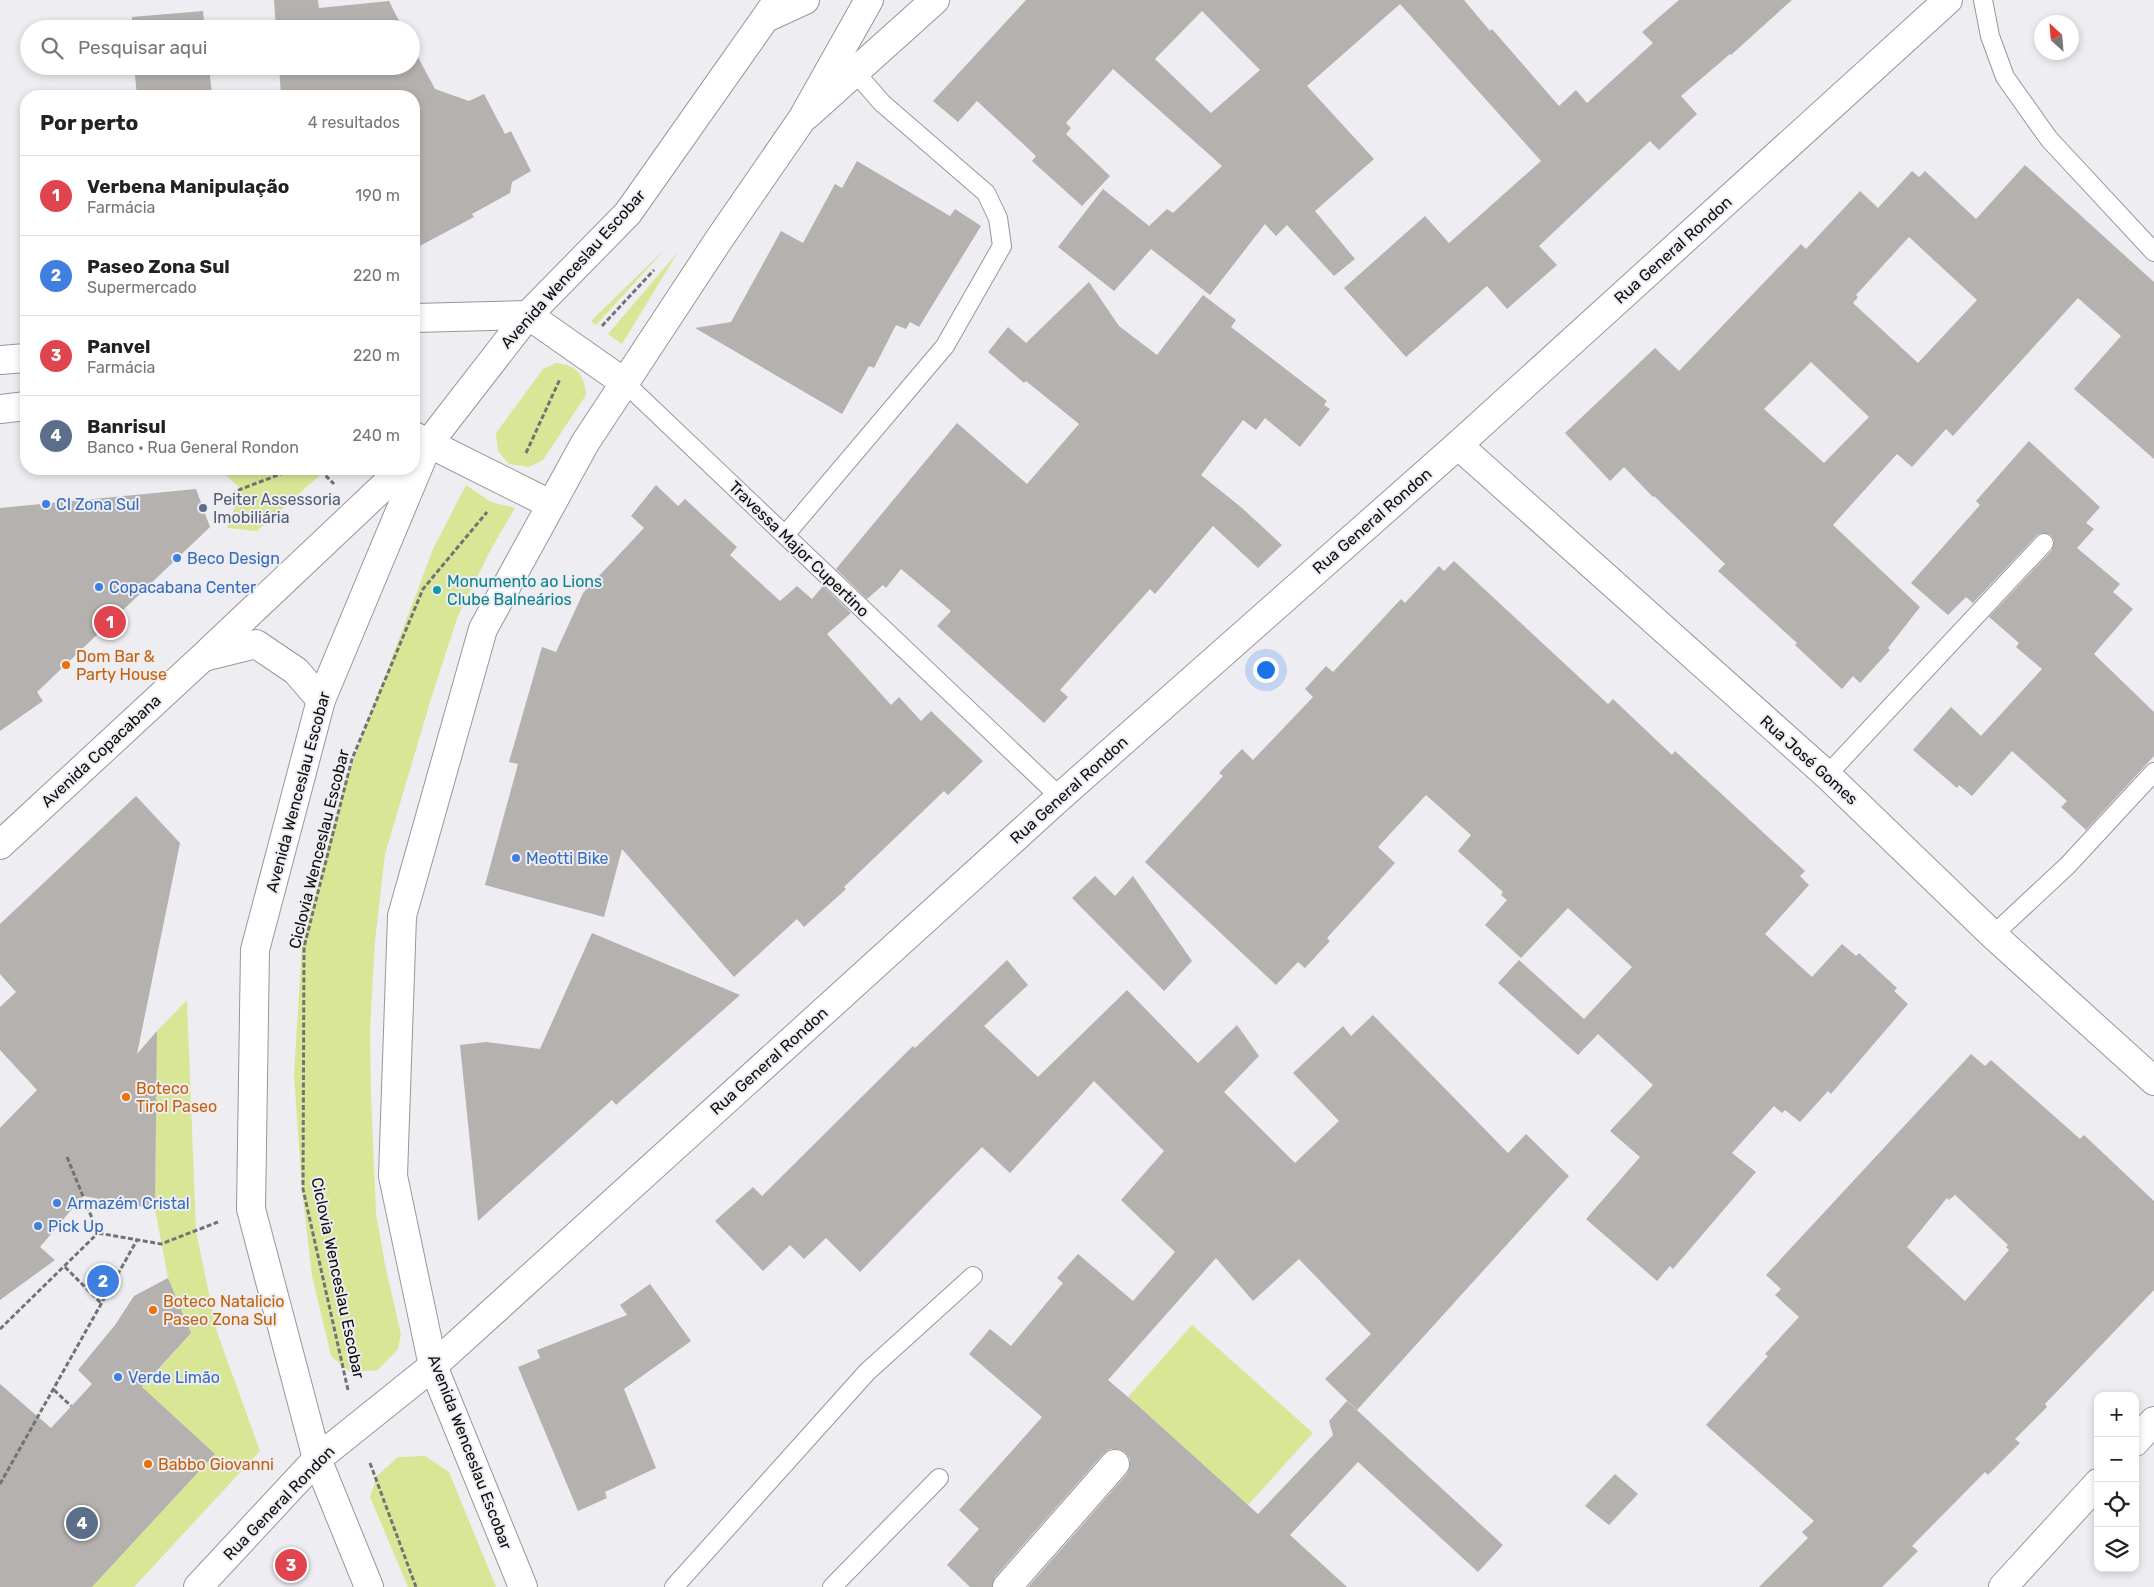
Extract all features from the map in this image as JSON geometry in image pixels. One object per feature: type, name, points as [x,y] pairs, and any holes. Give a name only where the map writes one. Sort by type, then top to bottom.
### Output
[{"type":"street","points":[[773,8],[806,0]]},
{"type":"street","name":"Avenida Wenceslau Escobar","points":[[523,1587],[433,1366],[393,1176],[402,916],[483,629],[585,443],[720,238],[802,119],[869,0]]},
{"type":"street","points":[[802,119],[935,0]]},
{"type":"street","name":"Rua General Rondon","points":[[198,1587],[316,1459],[433,1366],[1060,797],[1458,445],[1948,0]]},
{"type":"street","name":"Avenida Wenceslau Escobar","points":[[420,445],[528,315],[628,213],[773,8]]},
{"type":"street","points":[[420,318],[528,315],[625,383]]},
{"type":"street","points":[[0,360],[20,358]]},
{"type":"street","points":[[0,408],[20,406]]},
{"type":"street","name":"Rua José Gomes","points":[[1458,445],[1827,775],[1994,935],[2154,1081]]},
{"type":"street","points":[[420,446],[511,484],[550,504]]},
{"type":"street","name":"Avenida Copacabana","points":[[0,845],[396,475]]},
{"type":"street","name":"Avenida Wenceslau Escobar","points":[[369,1587],[316,1459],[251,1209],[255,950],[321,700],[408,475]]},
{"type":"street","name":"Avenida Copacabana","points":[[202,658],[256,644],[296,671],[321,700]]},
{"type":"street","points":[[2139,1438],[2154,1421]]},
{"type":"street","points":[[1007,1587],[1115,1464]]},
{"type":"street","points":[[2003,1587],[2094,1487]]},
{"type":"lane","points":[[1983,0],[1990,36],[2005,77],[2049,139],[2154,252]]},
{"type":"lane","points":[[785,535],[945,346],[1002,246],[998,218],[986,193],[882,103],[855,72]]},
{"type":"lane","name":"Travessa Major Cupertino","points":[[625,383],[1060,797]]},
{"type":"lane","points":[[1827,775],[2044,543]]},
{"type":"lane","points":[[1994,935],[2068,865],[2154,772]]},
{"type":"lane","points":[[674,1587],[867,1372],[973,1276]]},
{"type":"lane","points":[[832,1587],[939,1478]]},
{"type":"path","name":"Ciclovia Wenceslau Escobar","points":[[416,1587],[356,1427],[303,1189],[304,947],[352,759],[423,589],[511,484],[567,364],[660,263]]},
{"type":"path","points":[[225,498],[241,489],[278,475]]},
{"type":"path","points":[[67,1157],[98,1233]]},
{"type":"path","points":[[98,1233],[161,1244],[251,1209]]},
{"type":"path","points":[[0,1329],[98,1233]]},
{"type":"path","points":[[0,1484],[137,1240]]},
{"type":"path","points":[[65,1267],[102,1304]]},
{"type":"path","points":[[54,1390],[72,1406]]},
{"type":"green space","points":[[669,245],[596,325],[591,321]]},
{"type":"green space","points":[[678,252],[622,344],[608,334]]},
{"type":"green space","points":[[556,363],[569,366],[578,372],[584,382],[586,395],[543,460],[529,467],[509,464],[498,451],[496,433],[543,369]]},
{"type":"green space","points":[[226,475],[320,475],[257,531],[227,528],[241,489]]},
{"type":"green space","points":[[466,485],[491,502],[515,508],[491,549],[458,616],[433,692],[385,854],[375,941],[370,1029],[371,1096],[376,1213],[385,1265],[401,1334],[398,1349],[378,1370],[350,1372],[331,1356],[312,1276],[302,1189],[294,1075],[302,947],[345,782],[433,549]]},
{"type":"green space","points":[[187,1000],[196,1231],[217,1332],[260,1451],[134,1587],[92,1587],[215,1454],[142,1388],[191,1333],[168,1278],[155,1209],[157,1031]]},
{"type":"green space","points":[[1192,1325],[1313,1433],[1248,1505],[1128,1397]]},
{"type":"green space","points":[[425,1456],[449,1472],[496,1587],[408,1587],[370,1497],[377,1476],[398,1457]]},
{"type":"building","points":[[274,0],[318,0],[319,8],[389,1],[398,20],[275,20]]},
{"type":"building","points":[[1026,0],[1464,0],[1559,106],[1576,90],[1587,103],[1653,43],[1642,32],[1679,0],[1792,0],[1731,55],[1681,96],[1697,114],[1659,150],[1650,141],[1539,246],[1557,265],[1507,309],[1487,286],[1406,357],[1344,288],[1425,216],[1449,243],[1541,161],[1400,4],[1307,86],[1374,159],[1315,211],[1355,259],[1334,276],[1287,225],[1276,236],[1265,224],[1210,295],[1151,249],[1114,291],[1058,247],[1103,189],[1149,226],[1167,209],[1173,213],[1222,166],[1113,69],[1066,123],[1071,128],[1066,134],[1110,176],[1082,206],[1032,161],[1036,156],[977,101],[958,122],[933,101]],"holes":[[[1202,11],[1260,70],[1211,113],[1155,59]]]},
{"type":"building","points":[[203,11],[204,20],[132,20],[132,17]]},
{"type":"building","points":[[420,61],[435,89],[469,101],[484,94],[505,134],[511,131],[531,171],[512,182],[510,193],[472,214],[474,217],[420,246],[420,90],[281,90],[280,75],[420,75]]},
{"type":"building","points":[[135,75],[210,75],[211,90],[136,90]]},
{"type":"building","points":[[857,161],[950,216],[955,209],[981,226],[919,327],[910,322],[906,329],[896,325],[874,368],[869,366],[842,414],[695,328],[731,322],[781,231],[803,243],[835,184],[842,188]]},
{"type":"building","points":[[2025,165],[2154,282],[2154,459],[2074,389],[2121,336],[2078,298],[1953,436],[1946,429],[1912,467],[1897,454],[1833,525],[1920,607],[1888,648],[1890,650],[1860,683],[1853,676],[1842,689],[1795,645],[1797,643],[1718,571],[1725,564],[1653,497],[1624,467],[1610,481],[1565,433],[1655,348],[1679,371],[1801,244],[1806,249],[1860,191],[1878,208],[1912,171],[1919,177],[1925,171],[1976,219]],"holes":[[[1909,237],[1977,300],[1918,363],[1853,303],[1858,297],[1856,295]],[[1811,362],[1869,417],[1824,463],[1764,409]]]},
{"type":"building","points":[[1089,282],[1119,326],[1157,355],[1203,295],[1236,320],[1231,327],[1327,401],[1324,405],[1330,409],[1300,447],[1265,418],[1256,430],[1243,420],[1201,475],[1242,508],[1282,545],[1258,568],[1213,526],[1155,594],[1150,589],[1060,690],[1068,697],[1044,723],[937,626],[951,611],[901,569],[886,588],[883,585],[867,599],[836,569],[957,423],[1027,484],[1079,424],[1026,381],[1024,383],[988,352],[1008,327],[1026,343]]},
{"type":"building","points":[[2029,441],[2100,507],[2086,523],[2094,529],[2077,548],[2120,584],[2113,592],[2133,609],[2094,654],[2154,712],[2154,756],[2086,830],[2061,807],[2067,801],[2012,751],[1972,796],[1959,785],[1957,788],[1913,750],[1951,707],[1981,736],[2042,669],[2016,647],[2019,643],[1989,617],[2052,550],[2054,540],[2051,535],[2041,533],[2037,535],[1973,603],[1966,597],[1948,615],[1911,583],[1980,505],[1976,501]]},
{"type":"building","points":[[656,485],[678,506],[685,499],[737,547],[730,555],[780,601],[797,586],[812,599],[823,586],[851,613],[827,634],[891,705],[899,697],[921,721],[931,711],[983,761],[948,795],[944,791],[844,887],[846,889],[804,927],[797,919],[734,977],[622,849],[604,917],[485,885],[518,764],[509,762],[542,647],[556,652],[583,593],[644,528],[631,516]]},
{"type":"building","points":[[196,489],[210,527],[37,692],[43,701],[0,731],[0,508]]},
{"type":"building","points":[[1454,561],[1608,704],[1613,699],[1672,755],[1675,751],[1805,871],[1800,876],[1809,885],[1765,934],[1812,977],[1842,944],[1856,956],[1859,953],[1897,988],[1894,991],[1908,1004],[1831,1094],[1828,1091],[1800,1122],[1785,1110],[1782,1113],[1774,1106],[1732,1153],[1756,1172],[1673,1269],[1670,1266],[1657,1281],[1586,1219],[1640,1157],[1610,1131],[1653,1085],[1598,1034],[1578,1055],[1498,983],[1519,960],[1584,1019],[1632,967],[1568,908],[1521,958],[1485,925],[1507,900],[1501,895],[1503,892],[1458,851],[1471,835],[1426,795],[1378,847],[1395,863],[1327,938],[1330,941],[1305,968],[1298,962],[1276,985],[1145,862],[1223,776],[1219,773],[1242,749],[1253,760],[1313,697],[1305,689],[1326,666],[1333,672],[1401,599],[1405,603],[1439,566],[1444,571]]},
{"type":"building","points":[[136,796],[180,843],[137,1054],[157,1031],[155,1209],[83,1196],[40,1247],[55,1260],[0,1300],[0,1128],[37,1090],[0,1050],[0,1007],[16,992],[0,974],[0,924]]},
{"type":"building","points":[[1095,876],[1115,896],[1133,876],[1192,961],[1164,991],[1072,898]]},
{"type":"building","points":[[592,933],[740,995],[616,1105],[612,1100],[478,1221],[460,1045],[486,1042],[540,1049]]},
{"type":"building","points":[[1007,960],[1028,985],[984,1026],[1038,1077],[1127,990],[1198,1063],[1237,1025],[1259,1056],[1224,1092],[1295,1163],[1339,1121],[1293,1073],[1343,1026],[1351,1036],[1373,1015],[1508,1153],[1526,1134],[1569,1176],[1357,1410],[1325,1379],[1371,1334],[1299,1259],[1253,1301],[1216,1258],[1108,1380],[1258,1514],[1333,1435],[1329,1421],[1347,1401],[1503,1545],[1478,1572],[1358,1462],[1290,1535],[1347,1587],[1028,1587],[1127,1474],[1130,1467],[1130,1459],[1125,1452],[1118,1449],[1110,1449],[1103,1454],[995,1577],[992,1587],[970,1587],[947,1565],[979,1529],[959,1510],[1042,1417],[969,1354],[990,1329],[1011,1346],[1063,1283],[1057,1278],[1078,1254],[1133,1301],[1175,1252],[1121,1200],[1164,1151],[1094,1081],[1010,1173],[982,1147],[860,1272],[826,1238],[804,1259],[790,1245],[763,1271],[715,1221],[753,1187],[762,1196],[913,1046],[915,1048]]},
{"type":"building","points":[[1971,1054],[1985,1066],[1991,1060],[2080,1139],[2084,1135],[2154,1201],[2154,1290],[2045,1404],[2047,1407],[2015,1439],[2020,1443],[1988,1475],[1985,1472],[1912,1546],[1918,1551],[1882,1587],[1759,1587],[1808,1538],[1802,1532],[1814,1521],[1706,1425],[1768,1356],[1765,1354],[1799,1317],[1775,1295],[1781,1289],[1766,1275]],"holes":[[[1955,1195],[2008,1245],[2006,1247],[2009,1250],[1965,1301],[1907,1247],[1947,1198],[1949,1200]]]},
{"type":"building","points":[[168,1278],[191,1333],[142,1387],[215,1454],[92,1587],[0,1587],[0,1384],[51,1428],[92,1384],[78,1370],[115,1325],[134,1296]]},
{"type":"building","points":[[650,1284],[691,1341],[624,1389],[656,1468],[605,1492],[607,1498],[578,1511],[518,1367],[540,1358],[537,1350],[627,1315],[620,1305]]},
{"type":"building","points":[[1615,1474],[1638,1494],[1609,1525],[1585,1506]]},
{"type":"place","name":"CI Zona Sul","points":[[46,504]]},
{"type":"place","name":"Peiter Assessoria Imobiliária","points":[[203,508]]},
{"type":"place","name":"Beco Design","points":[[177,558]]},
{"type":"place","name":"Copacabana Center","points":[[99,587]]},
{"type":"place","name":"Monumento ao Lions Clube Balneários","points":[[437,590]]},
{"type":"place","name":"Verbena Manipulação","points":[[110,622]]},
{"type":"place","name":"Dom Bar & Party House","points":[[66,665]]},
{"type":"place","name":"Meotti Bike","points":[[516,858]]},
{"type":"place","name":"Boteco Tirol Paseo","points":[[126,1097]]},
{"type":"place","name":"Armazém Cristal","points":[[57,1203]]},
{"type":"place","name":"Pick Up","points":[[38,1226]]},
{"type":"place","name":"Paseo Zona Sul","points":[[103,1281]]},
{"type":"place","name":"Boteco Natalicio Paseo Zona Sul","points":[[153,1310]]},
{"type":"place","name":"Verde Limão","points":[[118,1377]]},
{"type":"place","name":"Babbo Giovanni","points":[[148,1464]]},
{"type":"place","name":"Banrisul","points":[[82,1523]]},
{"type":"place","name":"Panvel","points":[[291,1565]]}]
